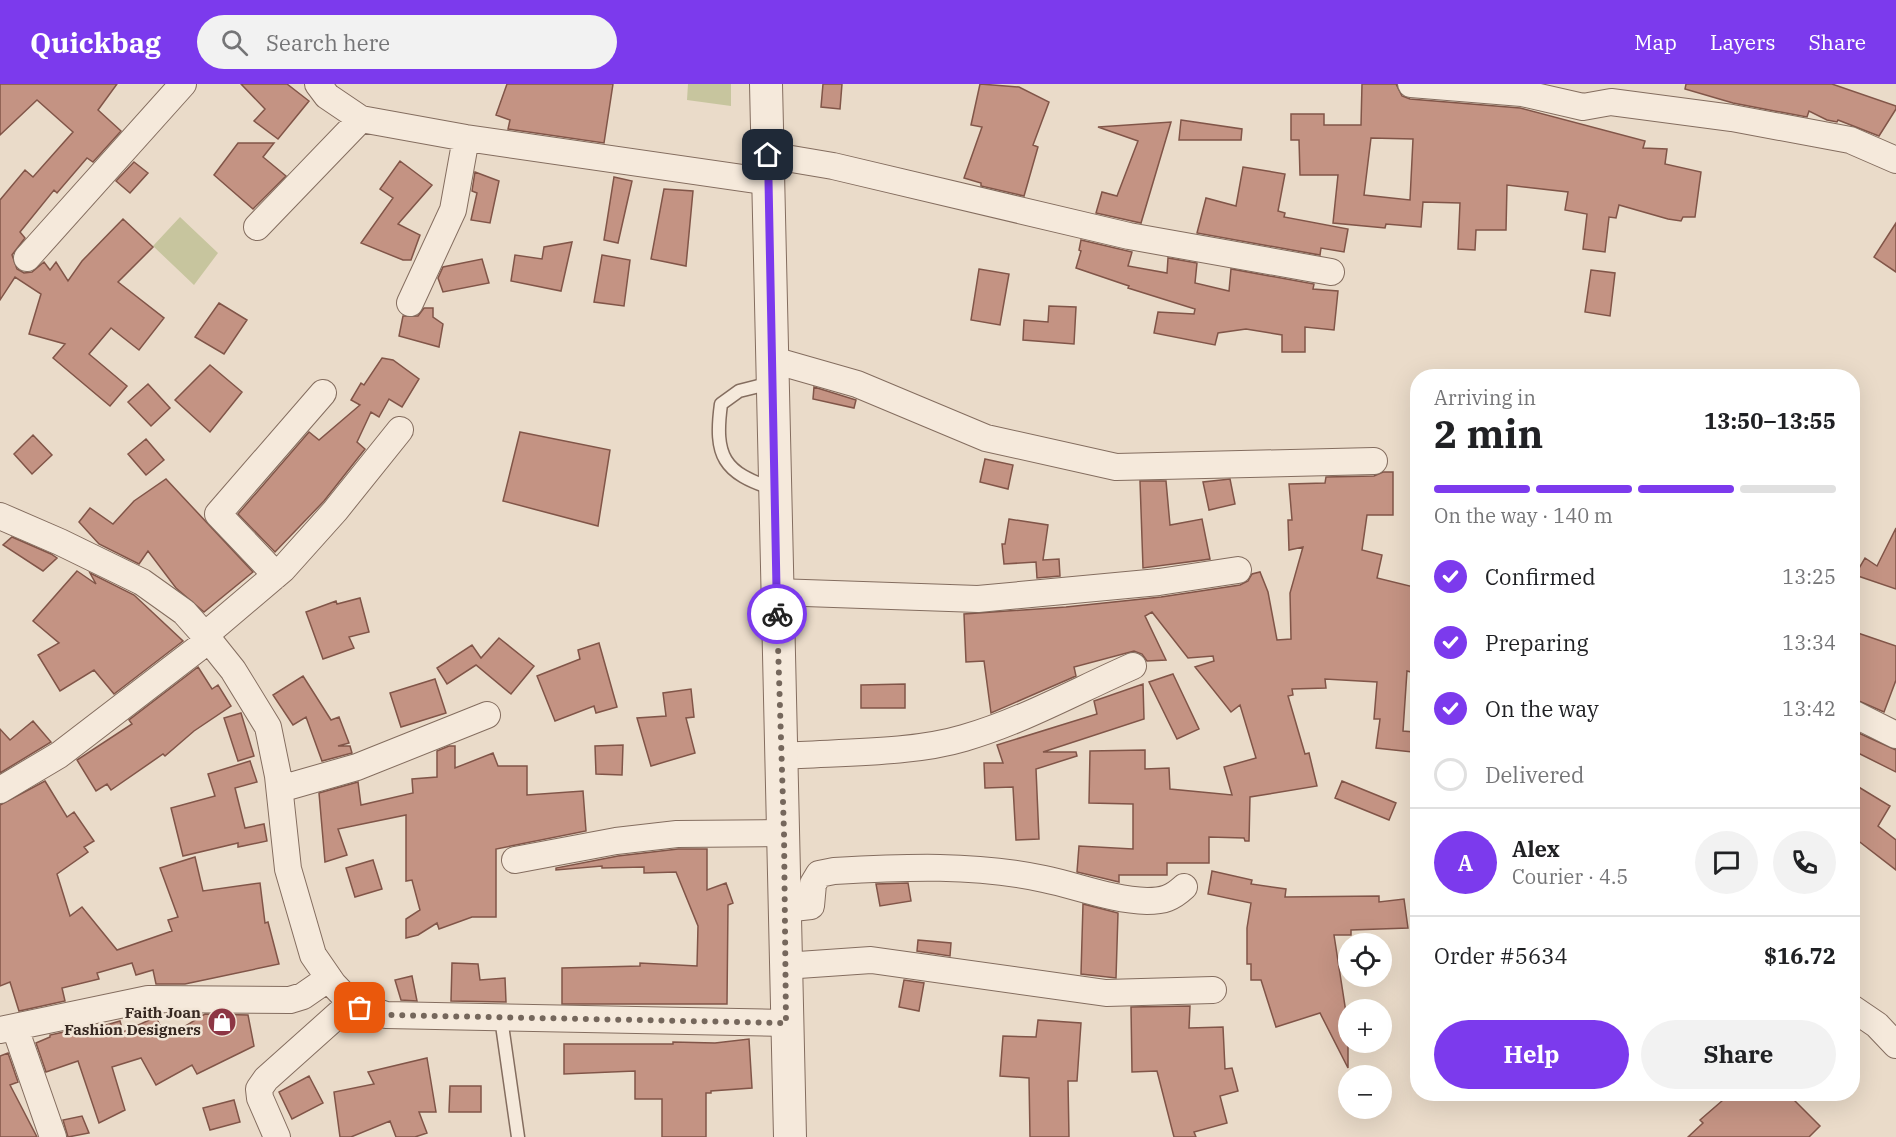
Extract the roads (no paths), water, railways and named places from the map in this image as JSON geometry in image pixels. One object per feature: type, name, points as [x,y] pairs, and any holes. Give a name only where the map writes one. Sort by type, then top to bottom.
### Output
[{"type":"street","points":[[27,258],[183,84]]},
{"type":"street","points":[[318,84],[327,96],[361,119],[466,138],[769,169],[833,166],[1129,236],[1331,272]]},
{"type":"street","points":[[766,84],[776,592],[784,833],[784,966],[790,1137]]},
{"type":"street","points":[[1411,84],[1522,93],[1583,107],[1605,101],[1732,118],[1850,140],[1896,160]]},
{"type":"street","points":[[257,227],[361,119]]},
{"type":"street","points":[[410,303],[453,210],[466,138]]},
{"type":"street","points":[[773,371],[857,384],[986,438],[1116,466],[1374,461]]},
{"type":"street","points":[[276,575],[218,514],[323,393]]},
{"type":"street","points":[[0,790],[59,755],[207,638],[276,575],[335,511],[400,430]]},
{"type":"street","points":[[3,521],[60,542],[142,582],[184,612],[233,670],[268,727],[280,789],[288,869],[313,955],[351,1003]]},
{"type":"street","points":[[776,592],[978,599],[1159,582],[1238,570]]},
{"type":"street","points":[[781,756],[914,747],[962,739],[1010,722],[1133,666]]},
{"type":"street","points":[[280,789],[357,767],[487,715]]},
{"type":"street","points":[[1860,717],[1896,735]]},
{"type":"street","points":[[515,860],[616,841],[677,834],[784,833]]},
{"type":"street","points":[[784,909],[812,906],[813,884],[819,874],[834,871],[953,867],[1044,879],[1102,894],[1146,901],[1171,899],[1184,887]]},
{"type":"street","points":[[784,966],[871,960],[1106,993],[1213,990]]},
{"type":"street","points":[[53,1137],[7,1029],[148,999],[290,1000],[303,996],[329,978]]},
{"type":"street","points":[[306,999],[351,1003],[386,1015],[786,1023]]},
{"type":"street","points":[[277,1137],[260,1098],[259,1089],[266,1079],[351,1003]]},
{"type":"street","points":[[1860,1013],[1877,1025],[1896,1045]]},
{"type":"lane","points":[[773,371],[721,404],[717,435],[720,450],[731,466],[746,480],[775,489]]},
{"type":"lane","points":[[501,1018],[518,1137]]},
{"type":"place","name":"Faith Joan Fashion Designers","points":[[222,1022]]}]
